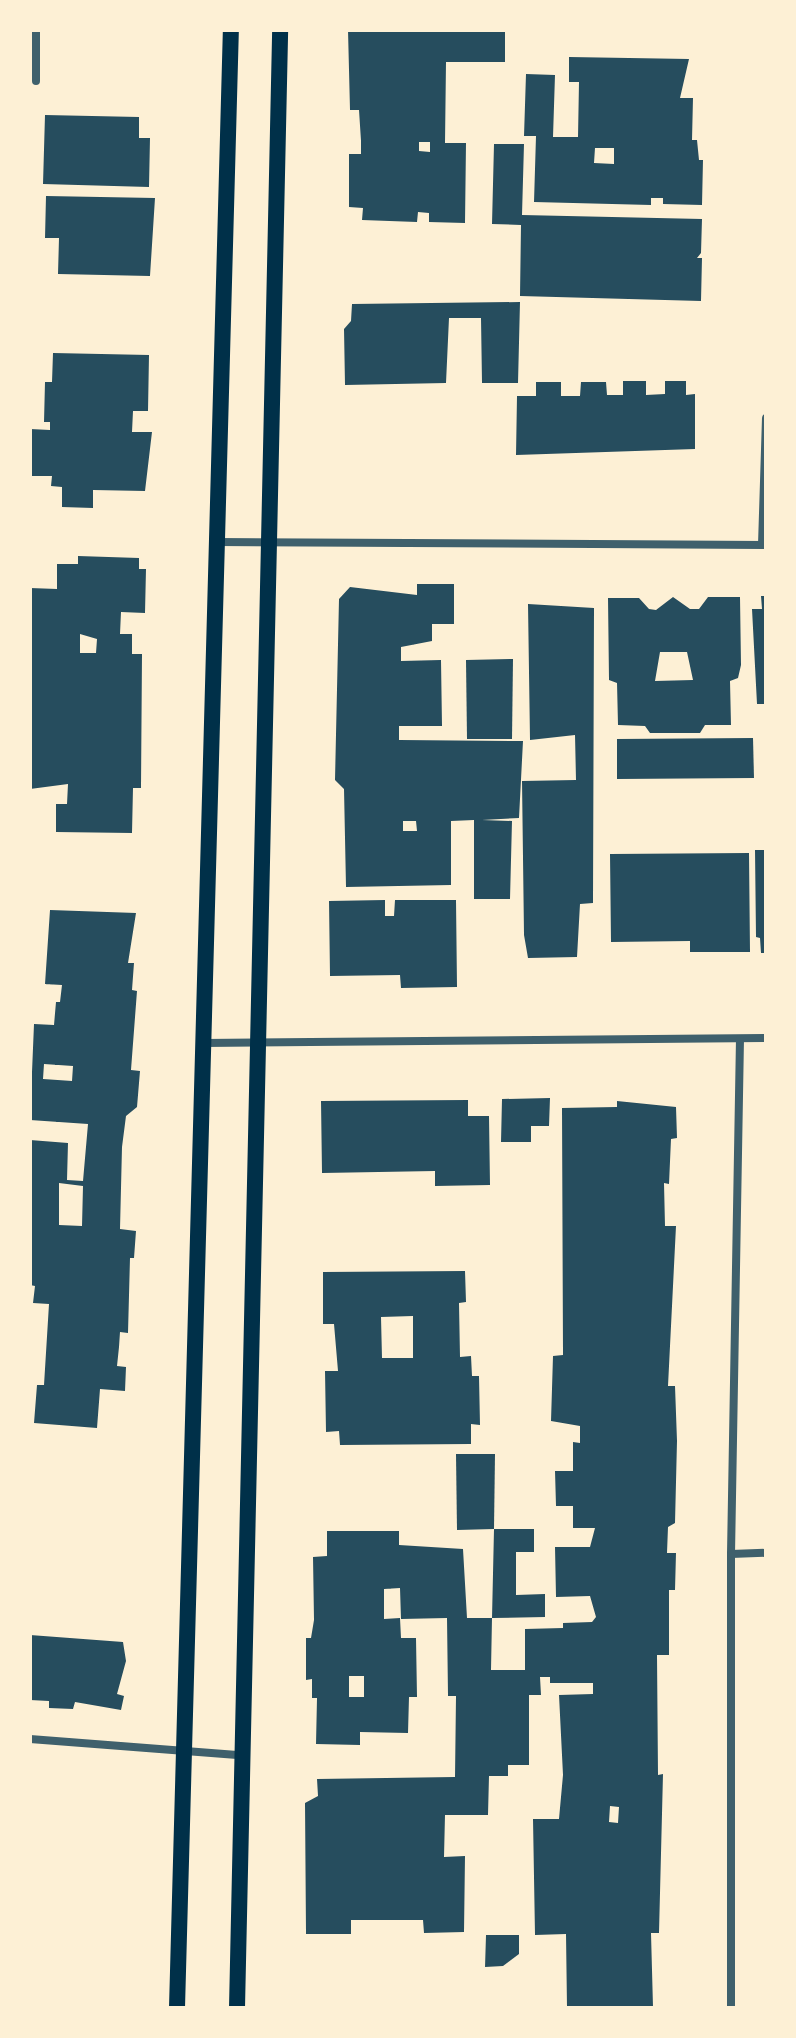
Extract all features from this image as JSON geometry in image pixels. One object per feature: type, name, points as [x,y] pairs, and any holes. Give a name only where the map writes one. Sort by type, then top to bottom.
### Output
[{"type":"main road","points":[[177,2008],[231,30]]},
{"type":"main road","points":[[237,2008],[254,1045],[272,542],[280,30]]},
{"type":"street","points":[[36,30],[36,81]]},
{"type":"street","points":[[217,542],[764,545],[766,418]]},
{"type":"street","points":[[204,1043],[254,1045],[766,1038]]},
{"type":"street","points":[[731,2008],[731,1554],[740,1039]]},
{"type":"street","points":[[731,1554],[766,1553]]},
{"type":"street","points":[[30,1739],[240,1755]]},
{"type":"building","points":[[348,30],[505,30],[505,62],[446,62],[445,143],[466,143],[465,223],[429,222],[429,213],[418,212],[417,222],[362,220],[363,208],[349,207],[349,154],[361,154],[359,110],[350,110]],"holes":[[[419,142],[430,142],[430,152],[419,151]]]},
{"type":"building","points":[[569,57],[689,59],[680,98],[693,98],[692,140],[697,140],[699,160],[703,160],[702,205],[663,204],[663,198],[651,198],[651,205],[534,202],[536,136],[524,136],[526,74],[555,75],[553,137],[578,137],[579,82],[569,82]],"holes":[[[595,148],[614,148],[614,164],[594,163]]]},
{"type":"building","points":[[45,115],[139,117],[139,138],[150,138],[149,187],[43,184]]},
{"type":"building","points":[[494,144],[524,144],[522,215],[702,219],[701,253],[697,258],[702,258],[701,301],[520,296],[521,225],[492,224]]},
{"type":"building","points":[[46,196],[155,198],[150,276],[58,274],[59,238],[45,238]]},
{"type":"building","points":[[520,302],[518,383],[482,383],[481,318],[449,318],[446,383],[345,385],[344,329],[351,321],[352,304]]},
{"type":"building","points":[[53,353],[149,355],[148,411],[133,411],[132,432],[152,432],[145,491],[93,490],[93,508],[62,507],[62,487],[51,486],[52,476],[30,476],[30,429],[50,430],[50,422],[44,422],[45,382],[52,382]]},
{"type":"building","points":[[623,381],[646,381],[646,395],[665,394],[665,381],[686,381],[686,395],[695,394],[695,449],[516,455],[517,396],[536,396],[536,382],[561,382],[561,396],[580,396],[581,382],[606,382],[607,395],[623,395]]},
{"type":"building","points":[[78,556],[139,558],[139,569],[146,569],[145,613],[121,612],[120,634],[132,634],[132,654],[142,654],[141,788],[133,788],[132,833],[56,832],[56,804],[67,804],[68,784],[30,789],[30,588],[57,589],[57,564],[78,564]],"holes":[[[80,634],[97,639],[96,653],[80,653]]]},
{"type":"building","points":[[417,584],[454,584],[454,624],[432,624],[432,641],[401,647],[401,661],[441,660],[442,726],[399,726],[399,740],[523,741],[519,818],[482,820],[512,821],[510,899],[474,899],[474,820],[451,821],[451,885],[346,887],[344,789],[335,780],[339,599],[350,587],[417,595]],"holes":[[[403,821],[416,821],[417,831],[403,831]]]},
{"type":"building","points":[[761,596],[766,596],[766,704],[757,704],[752,609],[762,609]]},
{"type":"building","points":[[673,597],[690,609],[699,609],[708,597],[740,597],[741,665],[738,678],[730,681],[731,725],[705,725],[700,733],[650,733],[645,726],[618,725],[617,683],[609,680],[608,598],[639,598],[649,609],[656,610]],"holes":[[[660,652],[687,652],[693,680],[655,681]]]},
{"type":"building","points":[[528,604],[594,608],[593,903],[580,904],[577,957],[528,958],[524,935],[522,781],[576,780],[575,735],[530,740]]},
{"type":"building","points":[[513,659],[512,739],[467,739],[466,660]]},
{"type":"building","points":[[753,738],[754,778],[617,779],[617,739]]},
{"type":"building","points":[[755,850],[766,850],[766,953],[761,953],[760,938],[756,937]]},
{"type":"building","points":[[749,853],[750,952],[690,952],[690,941],[611,942],[610,854]]},
{"type":"building","points":[[385,900],[385,916],[394,916],[395,900],[456,900],[457,987],[401,988],[400,975],[330,976],[329,901]]},
{"type":"building","points":[[50,910],[136,913],[128,963],[134,963],[132,990],[137,991],[131,1070],[140,1071],[137,1107],[126,1116],[122,1147],[120,1229],[136,1231],[134,1258],[130,1258],[128,1333],[120,1332],[117,1366],[126,1367],[125,1391],[100,1389],[97,1428],[34,1423],[37,1385],[44,1385],[49,1304],[33,1303],[35,1286],[30,1285],[30,1140],[68,1143],[67,1180],[83,1181],[88,1124],[30,1120],[34,1024],[54,1025],[56,1002],[60,1002],[62,985],[45,984]],"holes":[[[44,1064],[73,1066],[72,1081],[43,1079]],[[59,1183],[83,1186],[82,1226],[59,1225]]]},
{"type":"building","points":[[550,1098],[549,1126],[531,1126],[531,1142],[501,1142],[502,1099]]},
{"type":"building","points":[[468,1100],[468,1116],[489,1116],[490,1185],[435,1186],[435,1171],[322,1173],[321,1101]]},
{"type":"building","points":[[617,1101],[676,1107],[677,1138],[671,1139],[669,1184],[664,1183],[665,1226],[676,1226],[668,1386],[675,1386],[677,1441],[675,1523],[668,1527],[667,1553],[676,1553],[675,1590],[669,1590],[669,1655],[657,1655],[658,1775],[663,1774],[659,1933],[651,1933],[653,2007],[567,2008],[566,1934],[535,1935],[533,1819],[559,1819],[563,1775],[559,1695],[593,1694],[593,1683],[550,1683],[550,1677],[540,1677],[541,1695],[529,1695],[529,1765],[508,1765],[508,1776],[489,1776],[488,1815],[445,1815],[444,1857],[465,1856],[464,1932],[424,1933],[423,1920],[351,1920],[351,1934],[306,1934],[305,1803],[318,1796],[317,1779],[455,1777],[456,1696],[448,1696],[447,1618],[401,1619],[400,1588],[384,1589],[384,1619],[400,1618],[401,1638],[416,1638],[417,1697],[409,1697],[408,1733],[360,1732],[360,1745],[316,1744],[317,1698],[312,1698],[312,1679],[306,1680],[306,1638],[311,1638],[314,1620],[313,1557],[327,1556],[327,1531],[399,1531],[399,1545],[463,1549],[467,1618],[492,1618],[491,1670],[525,1670],[525,1629],[563,1628],[563,1623],[592,1622],[596,1617],[590,1596],[556,1597],[555,1547],[590,1547],[595,1528],[573,1528],[573,1506],[556,1506],[555,1471],[573,1471],[573,1442],[580,1443],[580,1426],[551,1421],[553,1356],[563,1355],[562,1108],[617,1107]],"holes":[[[349,1676],[364,1676],[364,1697],[349,1697]],[[610,1806],[619,1807],[618,1823],[609,1822]]]},
{"type":"building","points":[[465,1271],[466,1302],[459,1303],[460,1357],[471,1356],[472,1376],[479,1376],[480,1425],[471,1424],[471,1444],[340,1445],[339,1431],[326,1432],[325,1371],[338,1371],[334,1324],[323,1324],[323,1272]],"holes":[[[413,1316],[413,1358],[382,1358],[381,1317]]]},
{"type":"building","points":[[456,1454],[495,1454],[494,1529],[457,1530]]},
{"type":"building","points":[[494,1529],[534,1529],[534,1552],[516,1552],[516,1595],[545,1594],[545,1617],[492,1618]]},
{"type":"building","points":[[30,1635],[123,1642],[126,1661],[117,1694],[124,1696],[121,1710],[75,1702],[73,1709],[49,1708],[49,1701],[30,1700]]},
{"type":"building","points":[[486,1935],[519,1935],[519,1954],[503,1966],[485,1967]]}]
